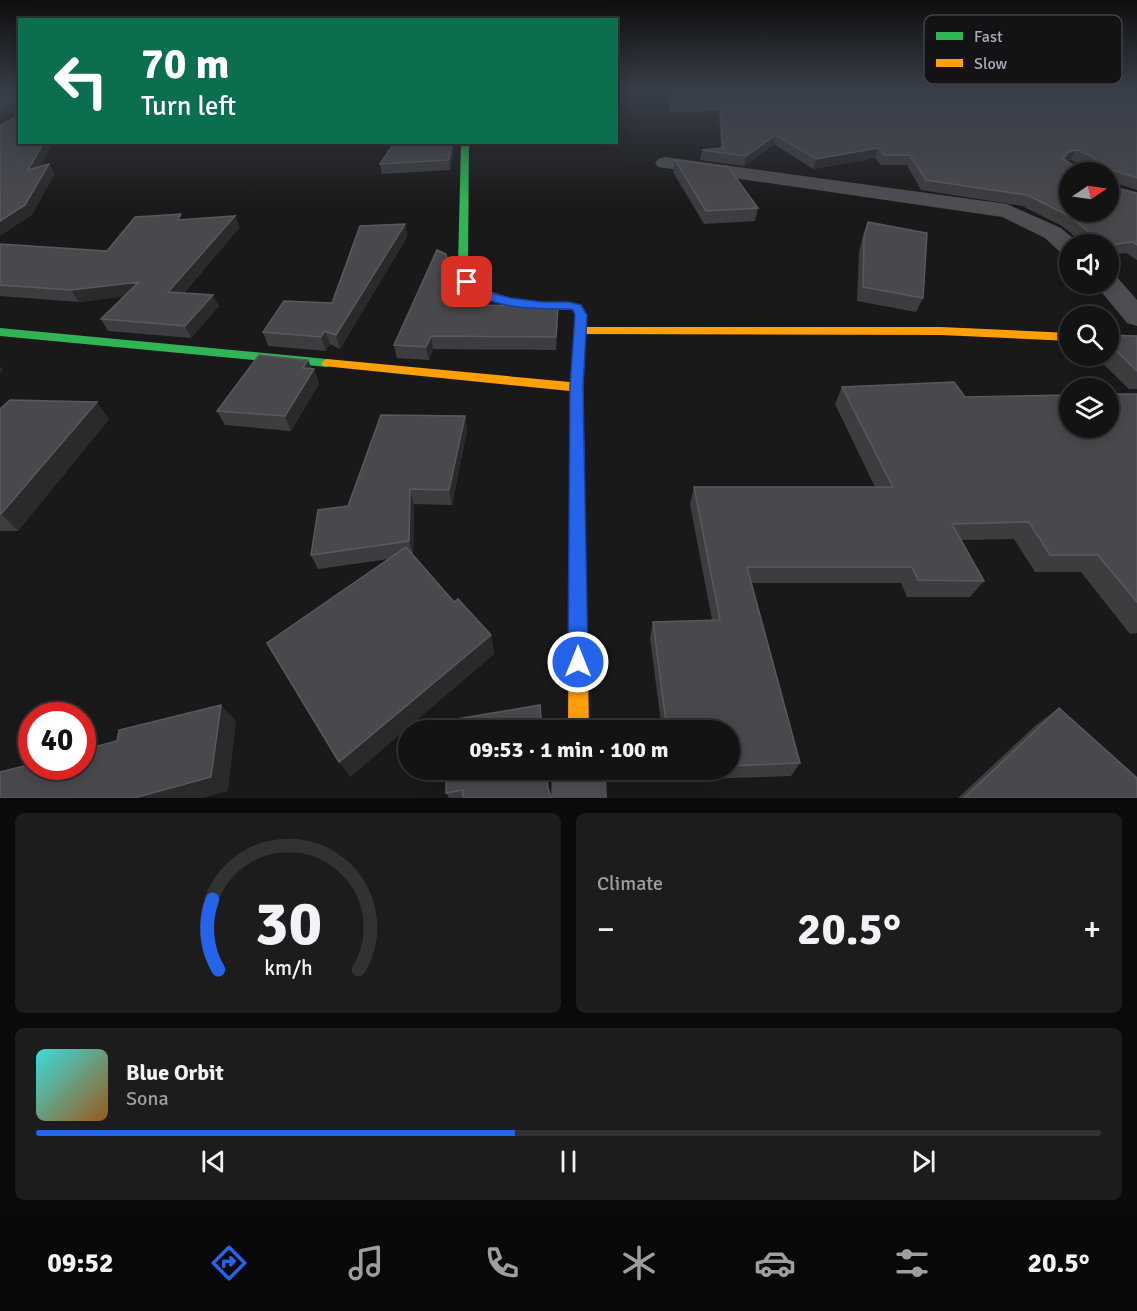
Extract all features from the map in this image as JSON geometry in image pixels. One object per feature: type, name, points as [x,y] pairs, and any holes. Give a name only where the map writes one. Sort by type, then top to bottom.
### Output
[{"type":"street","points":[[465,144],[463,265],[467,282],[483,294],[511,302],[577,307],[581,315],[576,387],[579,720]]},
{"type":"street","points":[[665,163],[1007,211],[1053,233],[1059,238]]},
{"type":"street","points":[[1117,294],[1137,317]]},
{"type":"street","points":[[580,331],[941,331],[1059,336]]},
{"type":"street","points":[[0,332],[576,387]]},
{"type":"street","points":[[579,780],[579,798]]},
{"type":"building","points":[[0,128],[18,128],[18,144],[43,144],[28,170],[49,164],[25,205],[0,221]]},
{"type":"building","points":[[722,128],[1137,128],[1137,178],[1119,172],[1119,162],[1097,162],[1092,156],[1076,150],[1068,152],[1063,159],[1068,162],[1059,162],[1059,211],[1027,195],[926,180],[910,155],[884,155],[878,148],[816,159],[776,135],[746,156],[702,150],[723,148]]},
{"type":"building","points":[[394,144],[452,144],[449,160],[380,164]]},
{"type":"building","points":[[675,160],[728,167],[758,208],[706,211]]},
{"type":"building","points":[[1119,188],[1137,193],[1137,245],[1133,242],[1119,244],[1119,234],[1089,232],[1076,222],[1119,222]]},
{"type":"building","points":[[181,214],[178,220],[235,216],[168,292],[213,295],[185,326],[101,319],[139,282],[71,290],[0,285],[0,244],[107,251],[135,217]]},
{"type":"building","points":[[868,222],[927,233],[923,298],[863,287],[864,238]]},
{"type":"building","points":[[405,224],[336,335],[325,331],[321,337],[263,332],[284,301],[332,303],[360,226]]},
{"type":"building","points":[[437,250],[446,254],[450,271],[458,279],[455,305],[558,306],[556,337],[431,336],[426,347],[394,345]]},
{"type":"building","points":[[1119,335],[1137,336],[1137,371],[1119,354]]},
{"type":"building","points":[[259,355],[308,360],[303,368],[314,369],[285,416],[217,411]]},
{"type":"building","points":[[954,382],[965,397],[1059,395],[1059,438],[1119,438],[1119,394],[1137,394],[1137,602],[1098,555],[1050,555],[1029,522],[952,524],[984,581],[918,580],[912,567],[747,567],[800,763],[740,766],[740,720],[666,720],[653,622],[720,620],[694,487],[893,487],[842,387]]},
{"type":"building","points":[[10,400],[97,402],[0,514],[0,409]]},
{"type":"building","points":[[381,415],[465,416],[449,490],[410,489],[409,541],[311,555],[318,510],[348,506]]},
{"type":"building","points":[[406,547],[454,602],[458,599],[491,635],[339,762],[267,643]]},
{"type":"building","points":[[221,705],[211,777],[134,798],[0,798],[0,772],[18,768],[18,780],[96,780],[96,746],[117,741],[119,730]]},
{"type":"building","points":[[540,705],[541,720],[451,720]]},
{"type":"building","points":[[1059,708],[1137,778],[1137,798],[964,798]]},
{"type":"building","points":[[446,780],[547,780],[551,798],[463,798],[463,790],[446,793]]},
{"type":"traffic: fast","points":[[465,144],[463,265],[467,282],[485,293],[513,302],[577,307],[581,315],[577,373]]},
{"type":"traffic: fast","points":[[0,332],[327,363]]},
{"type":"traffic: slow","points":[[580,331],[941,331],[1059,336]]},
{"type":"traffic: slow","points":[[327,363],[576,387]]},
{"type":"traffic: slow","points":[[577,373],[579,720]]},
{"type":"route","points":[[467,282],[483,294],[511,302],[543,306],[569,305],[577,307],[581,315],[576,387],[578,662]]}]
